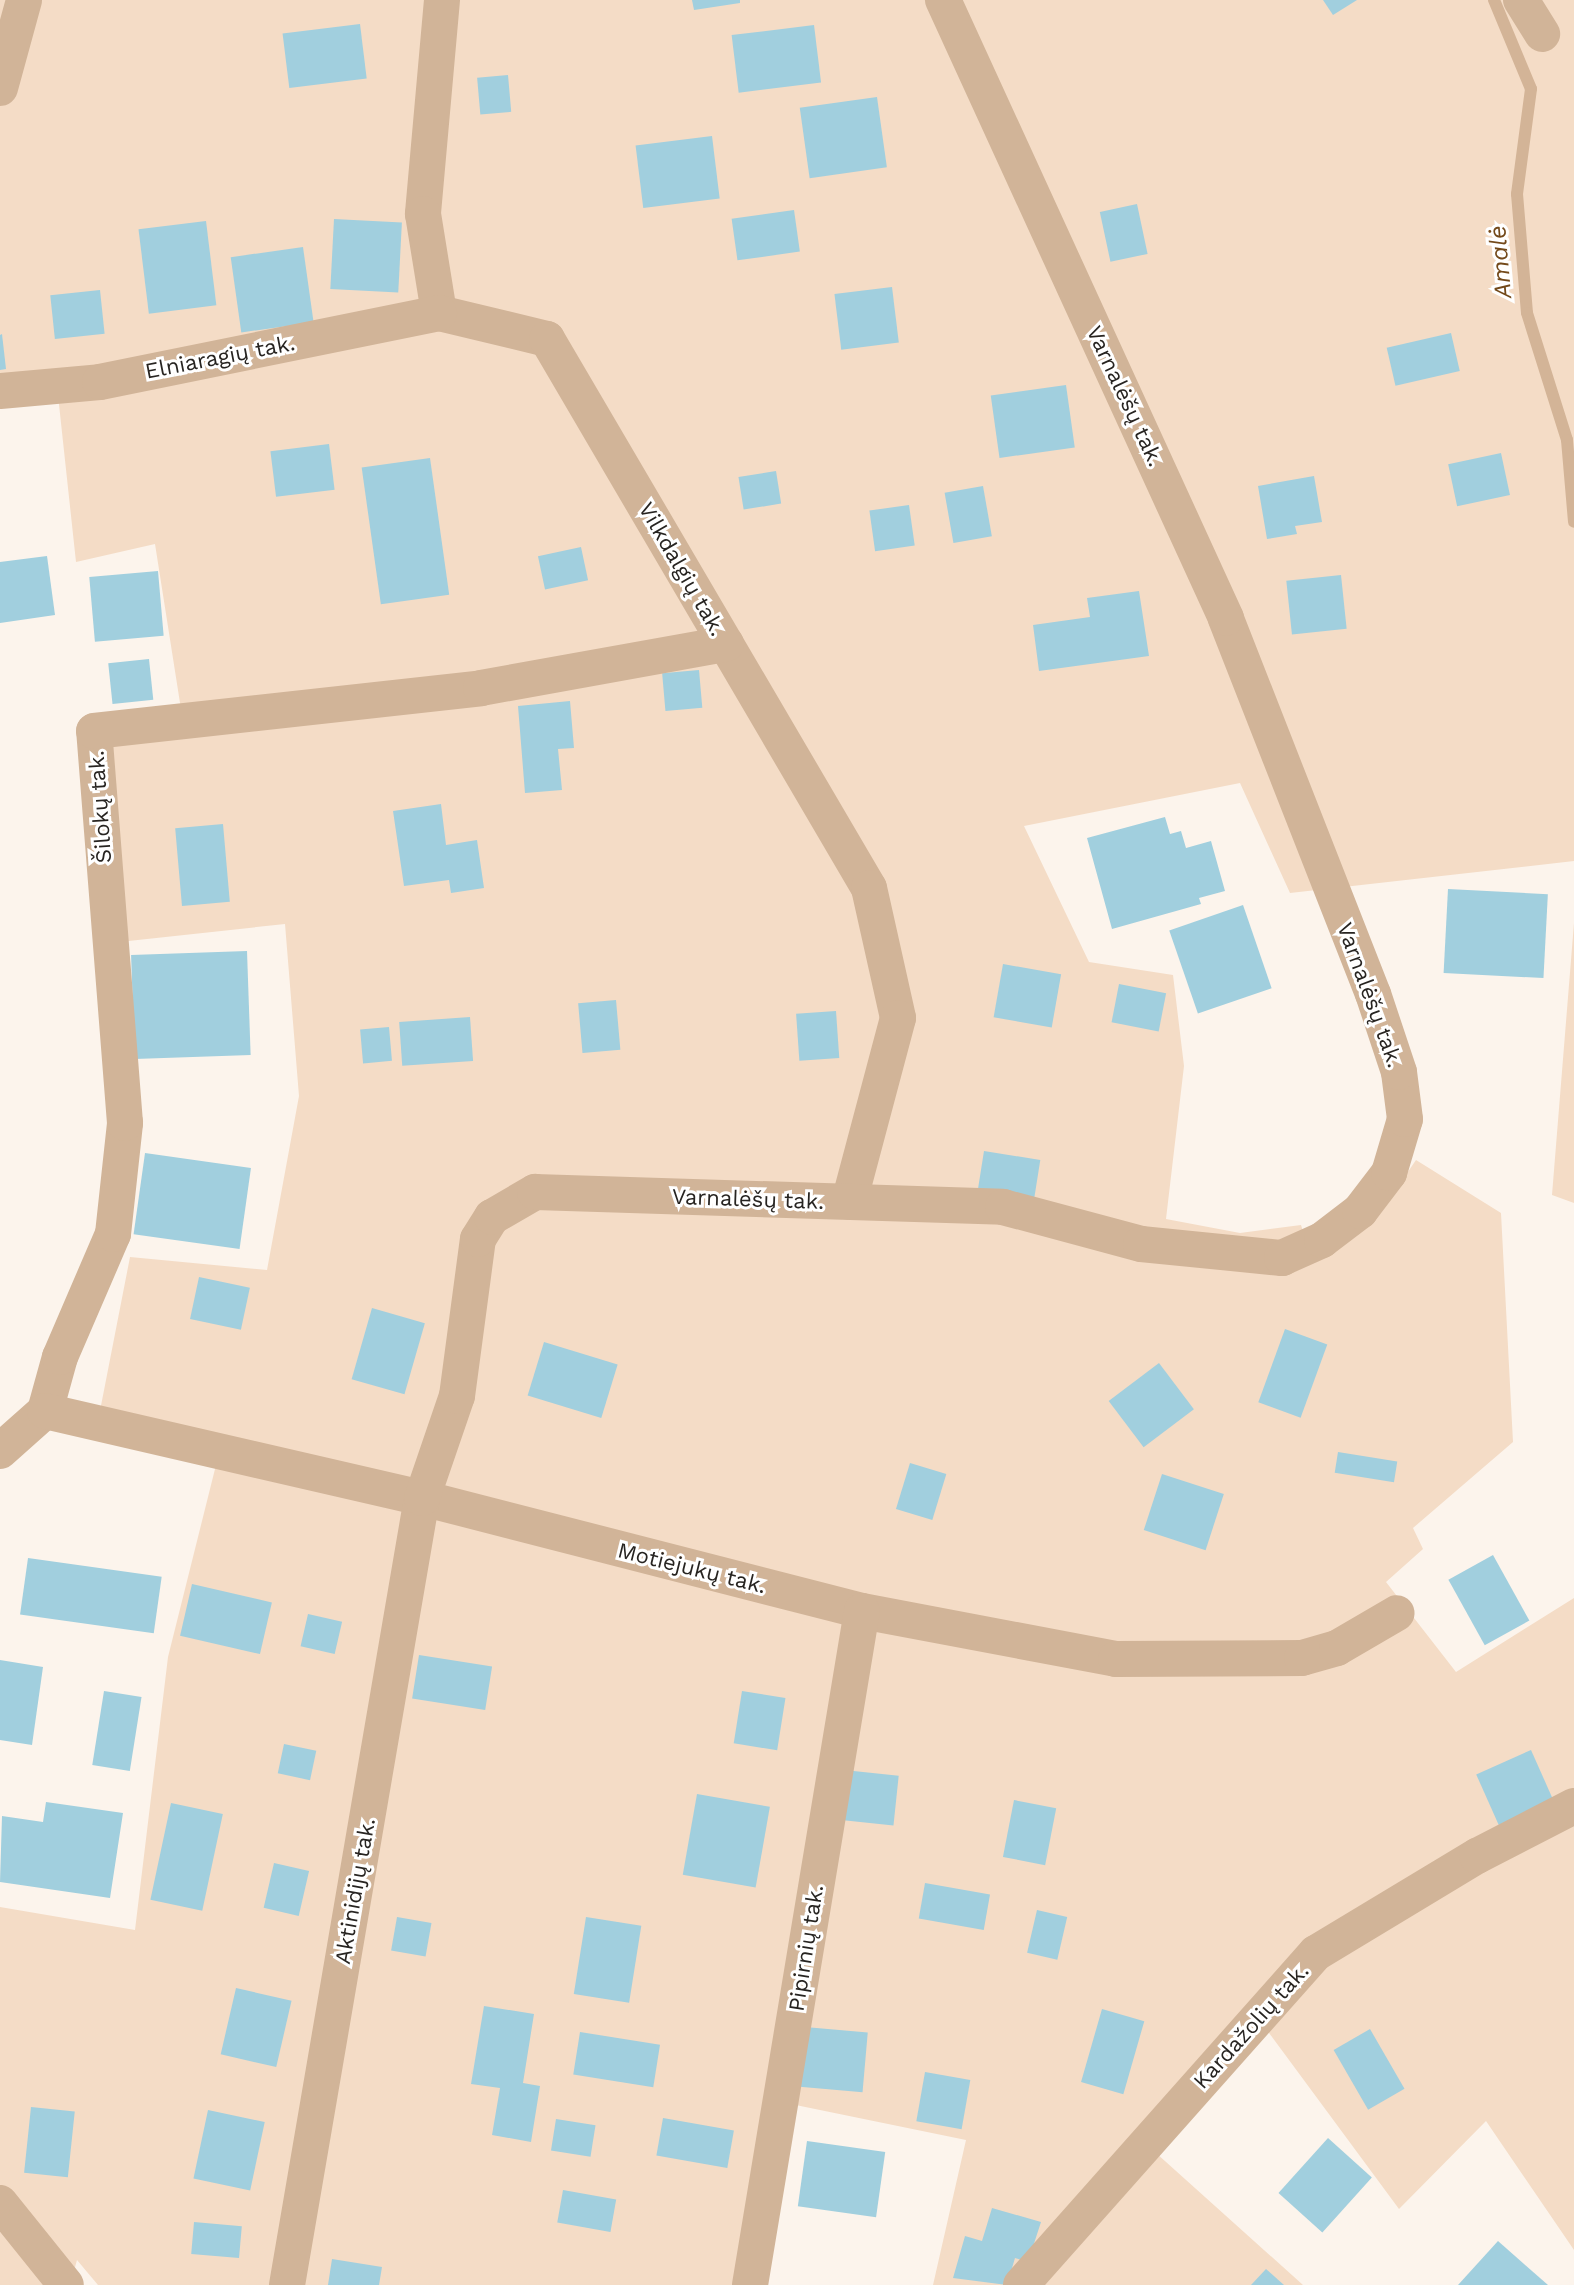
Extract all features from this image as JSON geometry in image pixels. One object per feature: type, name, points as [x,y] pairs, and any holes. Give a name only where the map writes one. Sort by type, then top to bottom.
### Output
[{"type":"street","points":[[0,88],[24,0]]},
{"type":"street","points":[[439,313],[423,214],[442,0]]},
{"type":"street","name":"Varnalėšų tak.","points":[[422,1498],[457,1396],[478,1239],[492,1217],[511,1201],[535,1192],[1003,1207],[1141,1244],[1282,1258],[1322,1240],[1360,1211],[1389,1173],[1405,1119],[1399,1072],[1373,994],[1226,618],[943,0]]},
{"type":"street","points":[[1521,0],[1542,34]]},
{"type":"street","name":"Elniaragių tak.","points":[[0,391],[100,382],[439,313]]},
{"type":"street","name":"Vilkdalgių tak.","points":[[439,313],[547,339],[869,888],[898,1018],[849,1202]]},
{"type":"street","name":"Šilokų tak.","points":[[45,1411],[60,1357],[113,1234],[125,1123],[94,731],[481,688],[726,644]]},
{"type":"street","points":[[0,1451],[45,1411]]},
{"type":"street","name":"Motiejukų tak.","points":[[45,1411],[422,1498],[862,1611],[1008,1643],[1116,1659],[1190,1663],[1302,1658],[1337,1648],[1397,1613]]},
{"type":"street","name":"Aktinidijų tak.","points":[[287,2285],[422,1498]]},
{"type":"street","name":"Pipirnių tak.","points":[[750,2285],[862,1611]]},
{"type":"street","name":"Kardažolių tak.","points":[[1021,2285],[1316,1953],[1574,1806]]},
{"type":"street","points":[[0,2203],[66,2285]]},
{"type":"shaded area","points":[[0,0],[1574,0],[1574,861],[1290,893],[1240,783],[1024,826],[1089,962],[1173,975],[1184,1066],[1166,1219],[1240,1233],[1301,1225],[1312,1260],[1384,1207],[1416,1160],[1501,1213],[1513,1442],[1413,1528],[1423,1549],[1386,1582],[1456,1672],[1574,1598],[1574,2250],[1486,2121],[1399,2209],[1258,2018],[1146,2144],[1303,2285],[933,2285],[966,2140],[781,2102],[750,2285],[98,2285],[77,2260],[70,2285],[0,2285],[0,1907],[135,1930],[168,1657],[220,1449],[98,1421],[130,1257],[267,1270],[299,1096],[285,924],[110,943],[94,731],[183,722],[155,544],[76,562],[57,386],[0,391]]},
{"type":"shaded area","points":[[1574,923],[1574,1203],[1552,1195]]},
{"type":"building","points":[[692,0],[740,0],[740,3],[694,10]]},
{"type":"building","points":[[1323,0],[1357,0],[1333,15]]},
{"type":"building","points":[[360,24],[367,79],[289,88],[283,34]]},
{"type":"building","points":[[814,25],[821,83],[739,93],[732,35]]},
{"type":"building","points":[[508,75],[511,112],[480,115],[477,78]]},
{"type":"building","points":[[877,97],[887,167],[810,178],[800,108]]},
{"type":"building","points":[[712,136],[720,199],[643,208],[636,145]]},
{"type":"building","points":[[1137,204],[1148,254],[1110,262],[1100,212]]},
{"type":"building","points":[[794,210],[800,252],[737,260],[732,219]]},
{"type":"building","points":[[334,219],[402,223],[398,292],[330,289]]},
{"type":"building","points":[[206,221],[216,305],[149,314],[139,229]]},
{"type":"building","points":[[303,247],[314,322],[241,332],[231,257]]},
{"type":"building","points":[[892,287],[899,343],[841,350],[834,294]]},
{"type":"building","points":[[100,290],[105,334],[55,339],[50,295]]},
{"type":"building","points":[[1451,333],[1460,371],[1395,386],[1387,348]]},
{"type":"building","points":[[0,335],[6,369],[0,370]]},
{"type":"building","points":[[1066,385],[1075,447],[1000,458],[991,396]]},
{"type":"building","points":[[329,444],[335,490],[276,497],[270,451]]},
{"type":"building","points":[[1501,453],[1510,495],[1457,506],[1448,464]]},
{"type":"building","points":[[430,458],[449,595],[381,604],[362,468]]},
{"type":"building","points":[[776,471],[781,504],[744,510],[738,477]]},
{"type":"building","points":[[1314,476],[1322,522],[1295,526],[1297,534],[1267,539],[1258,486]]},
{"type":"building","points":[[983,486],[992,536],[953,543],[945,493]]},
{"type":"building","points":[[909,505],[915,546],[875,551],[869,511]]},
{"type":"building","points":[[581,547],[588,580],[545,589],[538,556]]},
{"type":"building","points":[[47,556],[55,615],[0,623],[0,562]]},
{"type":"building","points":[[158,571],[164,636],[95,642],[89,577]]},
{"type":"building","points":[[1341,575],[1347,629],[1292,634],[1286,581]]},
{"type":"building","points":[[1139,591],[1149,656],[1039,671],[1033,625],[1090,617],[1087,598]]},
{"type":"building","points":[[149,659],[153,700],[113,704],[108,663]]},
{"type":"building","points":[[699,670],[702,708],[665,711],[662,673]]},
{"type":"building","points":[[570,701],[574,748],[558,749],[562,790],[525,793],[518,706]]},
{"type":"building","points":[[441,804],[446,845],[477,840],[484,888],[451,893],[449,880],[404,886],[393,811]]},
{"type":"building","points":[[1165,817],[1170,834],[1181,831],[1186,848],[1211,841],[1225,891],[1199,898],[1201,904],[1112,929],[1087,838]]},
{"type":"building","points":[[223,824],[230,902],[182,906],[175,828]]},
{"type":"building","points":[[1448,889],[1548,894],[1543,978],[1444,973]]},
{"type":"building","points":[[1243,905],[1272,988],[1198,1014],[1169,930]]},
{"type":"building","points":[[247,951],[251,1055],[135,1059],[131,955]]},
{"type":"building","points":[[1003,964],[1061,974],[1052,1027],[994,1017]]},
{"type":"building","points":[[1119,984],[1166,993],[1159,1031],[1112,1022]]},
{"type":"building","points":[[616,1000],[620,1050],[583,1053],[578,1003]]},
{"type":"building","points":[[836,1011],[839,1058],[799,1061],[796,1014]]},
{"type":"building","points":[[470,1017],[473,1061],[402,1066],[399,1022]]},
{"type":"building","points":[[389,1027],[392,1061],[363,1063],[360,1030]]},
{"type":"building","points":[[984,1151],[1040,1160],[1034,1200],[978,1191]]},
{"type":"building","points":[[145,1153],[251,1168],[240,1249],[134,1234]]},
{"type":"building","points":[[199,1277],[250,1288],[241,1330],[190,1319]]},
{"type":"building","points":[[372,1308],[425,1323],[404,1394],[352,1379]]},
{"type":"building","points":[[1285,1329],[1327,1344],[1301,1418],[1258,1402]]},
{"type":"building","points":[[544,1342],[618,1365],[601,1418],[528,1396]]},
{"type":"building","points":[[1159,1363],[1194,1409],[1144,1447],[1109,1401]]},
{"type":"building","points":[[1338,1452],[1397,1461],[1394,1482],[1335,1473]]},
{"type":"building","points":[[910,1463],[946,1474],[932,1520],[896,1509]]},
{"type":"building","points":[[1162,1474],[1224,1494],[1206,1550],[1144,1530]]},
{"type":"building","points":[[1493,1555],[1529,1621],[1485,1645],[1448,1580]]},
{"type":"building","points":[[28,1558],[162,1577],[154,1633],[20,1614]]},
{"type":"building","points":[[192,1584],[272,1602],[260,1654],[180,1636]]},
{"type":"building","points":[[308,1614],[342,1622],[335,1654],[301,1646]]},
{"type":"building","points":[[419,1655],[492,1667],[485,1710],[412,1698]]},
{"type":"building","points":[[0,1660],[43,1667],[32,1745],[0,1740]]},
{"type":"building","points":[[104,1691],[142,1697],[130,1771],[92,1765]]},
{"type":"building","points":[[742,1691],[785,1698],[777,1750],[734,1743]]},
{"type":"building","points":[[284,1744],[316,1751],[310,1780],[278,1773]]},
{"type":"building","points":[[1531,1750],[1554,1801],[1499,1826],[1476,1774]]},
{"type":"building","points":[[844,1770],[899,1776],[893,1825],[839,1820]]},
{"type":"building","points":[[697,1794],[770,1807],[756,1888],[683,1875]]},
{"type":"building","points":[[1014,1800],[1056,1808],[1045,1865],[1003,1857]]},
{"type":"building","points":[[46,1802],[123,1813],[110,1898],[0,1882],[2,1816],[43,1822]]},
{"type":"building","points":[[171,1803],[223,1814],[202,1911],[150,1900]]},
{"type":"building","points":[[274,1863],[309,1871],[299,1916],[264,1908]]},
{"type":"building","points":[[925,1883],[990,1894],[984,1930],[919,1918]]},
{"type":"building","points":[[1037,1910],[1067,1917],[1057,1960],[1027,1953]]},
{"type":"building","points":[[397,1917],[431,1923],[426,1957],[391,1950]]},
{"type":"building","points":[[586,1917],[641,1926],[629,2003],[574,1994]]},
{"type":"building","points":[[236,1988],[292,2001],[276,2067],[221,2054]]},
{"type":"building","points":[[484,2006],[534,2014],[523,2083],[540,2086],[531,2142],[492,2135],[500,2088],[471,2084]]},
{"type":"building","points":[[1102,2009],[1144,2021],[1123,2094],[1081,2082]]},
{"type":"building","points":[[805,2027],[868,2032],[863,2092],[800,2087]]},
{"type":"building","points":[[1370,2029],[1404,2089],[1368,2110],[1334,2050]]},
{"type":"building","points":[[580,2032],[660,2045],[653,2087],[573,2074]]},
{"type":"building","points":[[925,2072],[970,2080],[962,2129],[916,2121]]},
{"type":"building","points":[[31,2107],[75,2112],[68,2177],[24,2173]]},
{"type":"building","points":[[208,2110],[265,2122],[250,2191],[193,2178]]},
{"type":"building","points":[[663,2118],[734,2131],[727,2168],[656,2155]]},
{"type":"building","points":[[556,2119],[596,2125],[591,2157],[551,2151]]},
{"type":"building","points":[[1328,2138],[1372,2177],[1322,2232],[1278,2193]]},
{"type":"building","points":[[807,2141],[885,2152],[876,2217],[798,2206]]},
{"type":"building","points":[[563,2190],[616,2199],[610,2232],[557,2222]]},
{"type":"building","points":[[992,2208],[1041,2222],[1028,2262],[1015,2258],[1007,2285],[953,2278],[965,2236],[982,2241]]},
{"type":"building","points":[[194,2222],[242,2226],[239,2258],[191,2254]]},
{"type":"building","points":[[1498,2241],[1548,2285],[1458,2285]]},
{"type":"building","points":[[332,2259],[382,2267],[379,2285],[328,2285]]},
{"type":"building","points":[[1266,2269],[1284,2285],[1251,2285]]},
{"type":"waterway","name":"Amalė","points":[[1494,0],[1531,89],[1517,194],[1527,313],[1567,440],[1574,522]]}]
